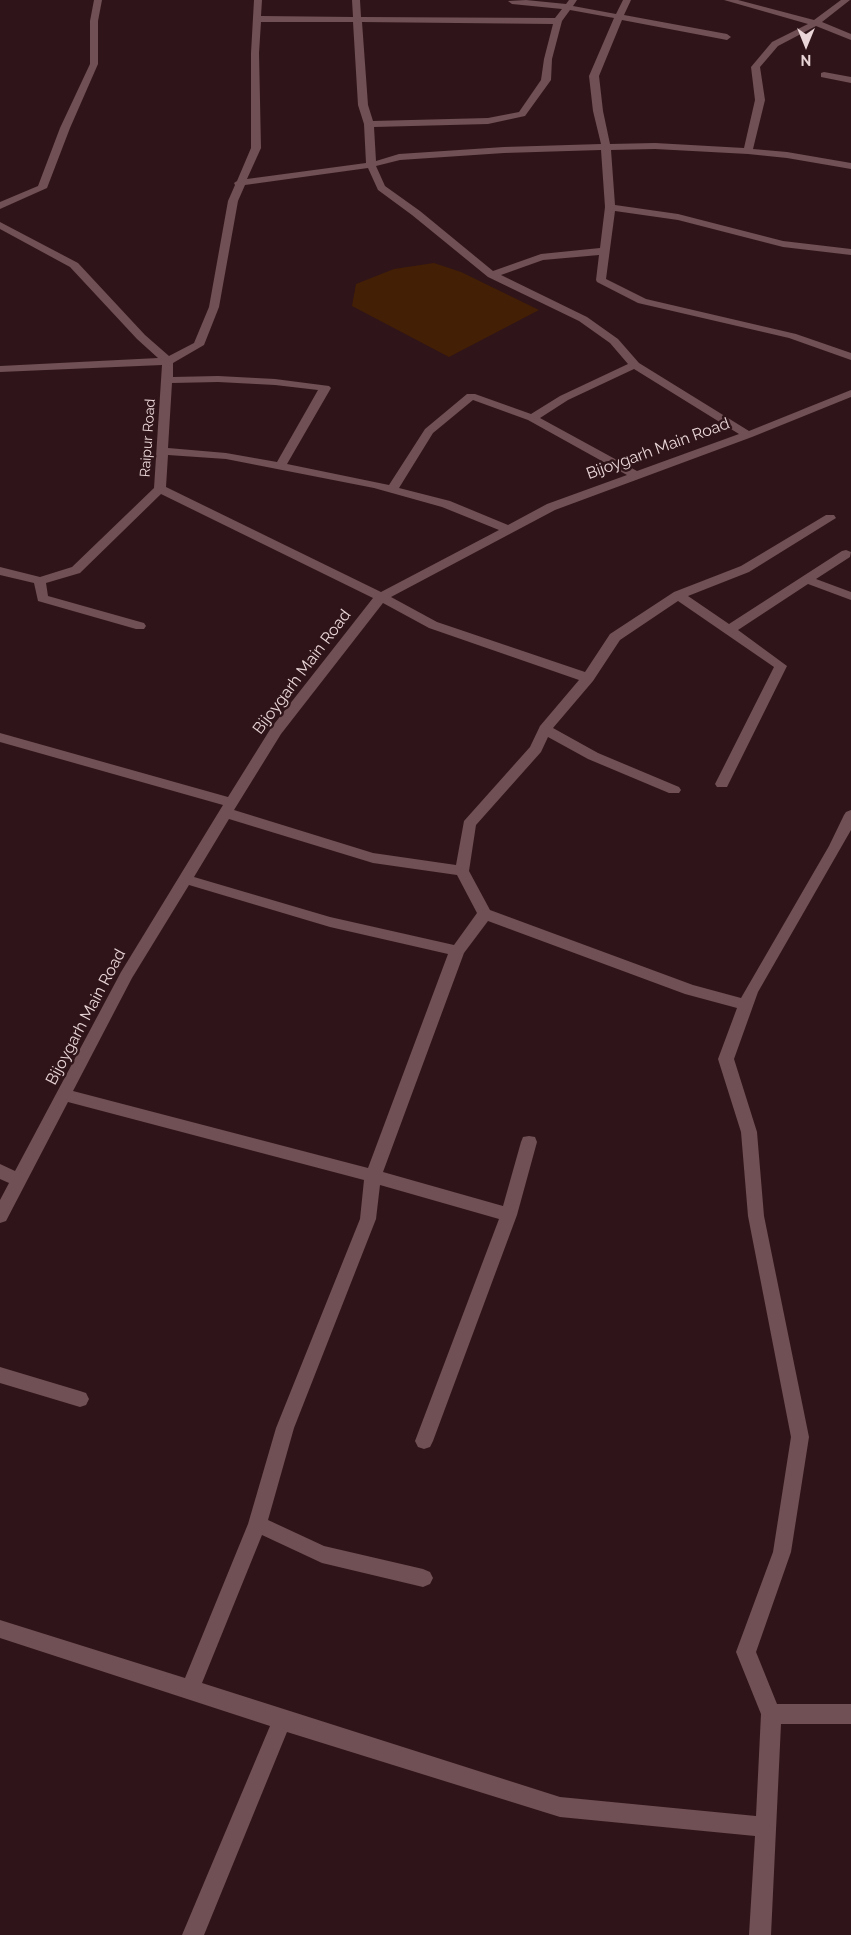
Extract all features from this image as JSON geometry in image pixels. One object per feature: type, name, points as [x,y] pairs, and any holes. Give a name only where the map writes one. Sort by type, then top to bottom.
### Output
[{"type":"street","points":[[0,206],[42,188],[65,128],[94,64],[94,21],[98,0]]},
{"type":"street","points":[[0,370],[168,361],[199,345],[214,307],[233,201],[239,183],[256,148],[258,0]]},
{"type":"street","points":[[356,0],[359,18],[364,106],[369,124],[371,165],[381,188],[416,213],[492,275],[583,319],[614,341],[635,365],[748,436]]},
{"type":"street","points":[[627,0],[594,76],[598,111],[606,147],[610,207],[601,280],[642,301],[792,336],[851,357]]},
{"type":"street","points":[[728,0],[816,23],[851,37]]},
{"type":"street","points":[[748,151],[760,100],[755,67],[775,44],[816,23],[846,0]]},
{"type":"street","points":[[512,1],[570,3],[618,18],[727,37]]},
{"type":"street","points":[[369,124],[488,121],[522,114],[546,80],[548,59],[558,20],[570,3]]},
{"type":"street","points":[[257,19],[558,20]]},
{"type":"street","points":[[824,75],[851,80]]},
{"type":"street","points":[[239,183],[371,165],[399,157],[504,150],[606,147],[655,146],[748,151],[787,155],[850,166]]},
{"type":"street","points":[[610,207],[678,217],[783,244],[851,252]]},
{"type":"street","points":[[0,225],[74,265],[141,337],[168,361]]},
{"type":"street","points":[[492,275],[541,256],[604,250]]},
{"type":"street","name":"Raipur Road","points":[[168,361],[160,489],[381,597],[433,625],[588,678]]},
{"type":"street","points":[[532,418],[564,398],[635,365]]},
{"type":"street","points":[[166,380],[218,379],[274,382],[325,388],[280,466]]},
{"type":"street","name":"Bijoygarh Main Road","points":[[0,1216],[126,976],[276,731],[381,597],[552,506],[748,436],[851,393]]},
{"type":"street","points":[[392,490],[429,431],[471,396],[532,418],[635,475]]},
{"type":"street","points":[[162,451],[226,456],[392,490],[446,504],[508,529]]},
{"type":"street","points":[[0,571],[40,581],[76,570],[160,489]]},
{"type":"street","points":[[746,1006],[690,990],[485,914],[462,871],[469,824],[536,749],[544,729],[588,678],[615,636],[678,595],[744,569],[830,518]]},
{"type":"street","points":[[729,630],[846,554]]},
{"type":"street","points":[[808,580],[851,596]]},
{"type":"street","points":[[40,581],[42,598],[140,626]]},
{"type":"street","points":[[678,595],[781,666],[722,784]]},
{"type":"street","points":[[544,729],[593,756],[674,790]]},
{"type":"street","points":[[0,737],[230,808],[373,858],[462,871]]},
{"type":"street","points":[[760,1935],[771,1714],[746,1652],[782,1552],[800,1436],[756,1216],[748,1132],[726,1059],[751,991],[836,846],[851,815]]},
{"type":"street","points":[[185,879],[330,922],[457,951]]},
{"type":"street","points":[[190,1689],[257,1524],[285,1428],[350,1270],[368,1219],[373,1176],[457,951],[485,914]]},
{"type":"street","points":[[64,1095],[373,1176],[509,1215]]},
{"type":"street","points":[[424,1441],[509,1215],[529,1142]]},
{"type":"street","points":[[0,1171],[20,1181]]},
{"type":"street","points":[[0,1375],[80,1399]]},
{"type":"street","points":[[257,1524],[322,1554],[423,1578]]},
{"type":"street","points":[[0,1629],[560,1807],[766,1827]]},
{"type":"street","points":[[771,1714],[851,1714]]},
{"type":"street","points":[[193,1935],[282,1720]]},
{"type":"shaded area","points":[[434,263],[461,272],[539,310],[449,357],[352,306],[356,284],[394,269]]}]
